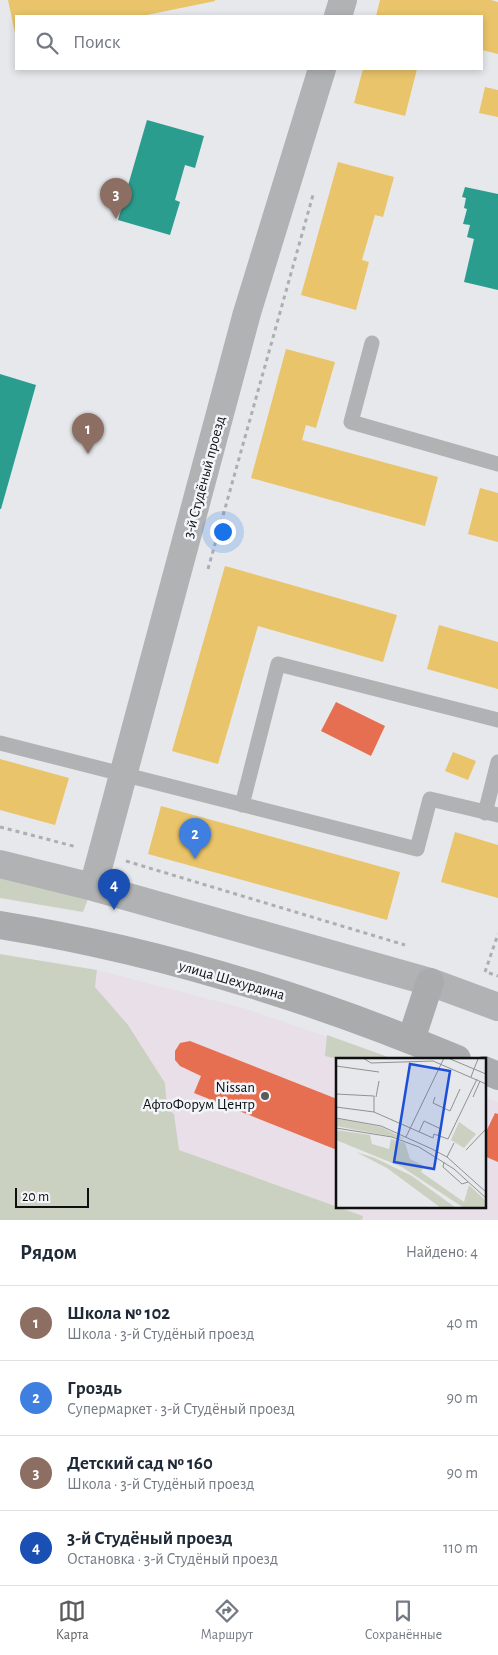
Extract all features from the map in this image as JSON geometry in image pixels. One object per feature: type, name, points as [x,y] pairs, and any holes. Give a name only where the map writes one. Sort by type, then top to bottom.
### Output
[{"type":"main road","name":"улица Шехурдина","points":[[0,925],[106,944],[264,988],[411,1040],[455,1058]]},
{"type":"main road","points":[[411,1040],[430,982]]},
{"type":"main road","points":[[486,1071],[498,1076]]},
{"type":"street","points":[[338,15],[343,0]]},
{"type":"street","name":"3-й Студёный проезд","points":[[93,886],[119,856],[124,775],[248,313],[322,70]]},
{"type":"street","points":[[0,864],[93,886],[430,982],[498,1007]]},
{"type":"lane","points":[[372,343],[351,422],[498,464]]},
{"type":"lane","points":[[242,805],[278,664],[498,720]]},
{"type":"lane","points":[[0,743],[417,849],[430,799],[491,814],[498,762]]},
{"type":"path","points":[[208,570],[314,190]]},
{"type":"path","points":[[0,827],[119,856],[411,948]]},
{"type":"path","points":[[485,972],[498,934]]},
{"type":"path","points":[[476,969],[498,976]]},
{"type":"shaded area","points":[[97,970],[243,1008],[390,1058],[336,1058],[336,1206],[178,1150],[174,1114],[167,1109],[165,1083],[95,986]]},
{"type":"shaded area","points":[[486,1098],[498,1102],[498,1220],[362,1220],[363,1216],[341,1208],[486,1208]]},
{"type":"green space","points":[[0,877],[88,899],[83,912],[0,898]]},
{"type":"green space","points":[[0,954],[97,970],[95,987],[128,1025],[165,1083],[167,1109],[174,1114],[179,1150],[336,1206],[336,1208],[363,1216],[362,1220],[0,1220]]},
{"type":"green space","points":[[327,1035],[391,1058],[336,1059],[325,1056]]},
{"type":"building: Жильё","points":[[8,0],[215,0],[147,15],[15,15],[15,33]]},
{"type":"building: Жильё","points":[[380,0],[491,0],[498,2],[498,54],[483,50],[483,15],[376,15]]},
{"type":"building: Жильё","points":[[363,70],[417,70],[405,116],[354,103]]},
{"type":"building: Жильё","points":[[485,87],[498,90],[498,117],[479,113]]},
{"type":"building: Жильё","points":[[338,162],[394,177],[383,217],[375,215],[362,260],[369,262],[356,310],[301,295]]},
{"type":"building: Жильё","points":[[286,349],[335,362],[316,428],[306,425],[302,440],[438,477],[425,526],[251,478]]},
{"type":"building: Жильё","points":[[480,488],[498,493],[498,542],[468,534]]},
{"type":"building: Жильё","points":[[225,566],[397,615],[383,662],[258,626],[218,764],[172,751]]},
{"type":"building: Жильё","points":[[439,625],[498,642],[498,689],[427,669]]},
{"type":"building: Жильё","points":[[453,752],[476,761],[468,780],[445,771]]},
{"type":"building: Жильё","points":[[0,759],[69,778],[55,825],[0,810]]},
{"type":"building: Жильё","points":[[161,806],[400,872],[387,920],[148,854]]},
{"type":"building: Жильё","points":[[455,832],[498,845],[498,898],[441,882]]},
{"type":"building: Торговля","points":[[336,702],[385,726],[371,756],[321,731]]},
{"type":"building: Торговля","name":"Nissan АфтоФорум Центр","points":[[190,1041],[336,1099],[336,1150],[194,1093],[201,1076],[180,1066],[175,1060],[175,1051],[180,1043]]},
{"type":"building: Торговля","points":[[495,1113],[498,1114],[498,1162],[486,1157],[486,1132]]},
{"type":"building: Школы","points":[[147,120],[204,136],[195,168],[185,165],[175,200],[180,202],[170,235],[118,220]]},
{"type":"building: Школы","points":[[465,187],[498,194],[498,290],[464,282],[474,239],[467,237],[470,225],[463,224],[467,209],[464,208],[466,198],[462,197]]},
{"type":"building: Школы","points":[[0,374],[36,385],[1,509],[0,509]]},
{"type":"place","name":"Детский сад № 160","points":[[116,219]]},
{"type":"place","name":"Школа № 102","points":[[88,454]]},
{"type":"place","name":"Гроздь","points":[[195,859]]},
{"type":"place","name":"3-й Студёный проезд","points":[[114,910]]},
{"type":"place","name":"Nissan АфтоФорум Центр","points":[[265,1096]]}]
